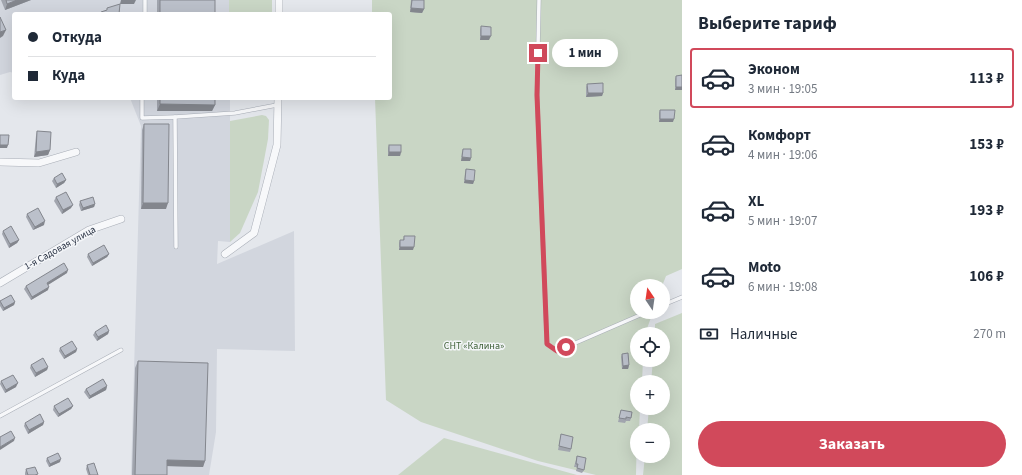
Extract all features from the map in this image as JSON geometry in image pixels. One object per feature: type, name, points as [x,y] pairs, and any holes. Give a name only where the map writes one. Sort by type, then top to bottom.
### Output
[{"type":"street","points":[[279,0],[279,12]]},
{"type":"street","points":[[225,254],[254,233],[277,145],[278,102]]},
{"type":"street","points":[[0,162],[39,163],[76,152]]},
{"type":"street","name":"1-я Садовая улица","points":[[0,283],[89,230],[122,219]]},
{"type":"lane","points":[[145,0],[145,12]]},
{"type":"lane","points":[[539,0],[537,95],[547,344],[557,351],[631,319]]},
{"type":"lane","points":[[142,100],[142,118],[175,118],[235,113],[278,102]]},
{"type":"lane","points":[[175,118],[176,246]]},
{"type":"lane","points":[[670,302],[682,297]]},
{"type":"lane","points":[[0,416],[120,350]]},
{"type":"shaded area","points":[[0,0],[229,0],[229,12],[12,12],[12,72],[0,75]]},
{"type":"shaded area","points":[[131,100],[230,100],[230,242],[218,241],[217,264],[294,231],[295,351],[217,349],[216,432],[209,475],[131,475],[141,126]]},
{"type":"green space","points":[[229,0],[272,0],[272,12],[229,12]]},
{"type":"green space","name":"СНТ «Калина»","points":[[372,0],[682,0],[682,269],[666,276],[665,279],[630,279],[630,319],[650,319],[648,327],[630,327],[630,367],[643,367],[642,375],[630,375],[630,415],[640,415],[639,423],[630,423],[630,463],[636,463],[636,475],[596,475],[538,461],[421,422],[386,400],[375,100],[392,100],[392,12],[372,12]]},
{"type":"green space","points":[[262,115],[266,116],[269,120],[268,139],[258,192],[240,233],[230,242],[230,121]]},
{"type":"green space","points":[[682,313],[682,475],[643,475],[644,463],[670,463],[670,423],[648,423],[648,415],[670,415],[670,375],[652,375],[652,367],[670,367],[670,327],[655,327],[655,324]]},
{"type":"green space","points":[[444,438],[577,475],[398,475]]},
{"type":"building","points":[[6,0],[17,0],[7,4]]},
{"type":"building","points":[[160,0],[215,0],[215,12],[160,12]]},
{"type":"building","points":[[412,0],[424,0],[424,9],[411,8]]},
{"type":"building","points":[[120,4],[119,12],[101,12],[107,10],[107,8]]},
{"type":"building","points":[[0,17],[6,30],[0,32]]},
{"type":"building","points":[[481,26],[491,27],[491,36],[481,36]]},
{"type":"building","points":[[682,75],[682,87],[676,87],[676,76]]},
{"type":"building","points":[[603,83],[603,93],[588,93],[587,84]]},
{"type":"building","points":[[160,100],[215,100],[215,105],[160,104]]},
{"type":"building","points":[[660,110],[675,110],[674,119],[660,119]]},
{"type":"building","points":[[144,124],[169,124],[168,203],[143,203]]},
{"type":"building","points":[[37,131],[51,132],[50,150],[36,152]]},
{"type":"building","points":[[0,135],[9,135],[8,145],[0,145]]},
{"type":"building","points":[[389,145],[401,145],[401,152],[389,152]]},
{"type":"building","points":[[463,149],[471,149],[471,158],[462,157]]},
{"type":"building","points":[[466,169],[475,170],[474,181],[465,180]]},
{"type":"building","points":[[62,173],[66,180],[57,184],[54,178]]},
{"type":"building","points":[[66,192],[73,205],[63,210],[56,197]]},
{"type":"building","points":[[93,197],[95,204],[83,208],[80,201]]},
{"type":"building","points":[[38,208],[45,221],[35,227],[27,214]]},
{"type":"building","points":[[11,226],[19,240],[10,244],[3,231]]},
{"type":"building","points":[[404,236],[415,236],[414,247],[400,247],[400,240],[404,240]]},
{"type":"building","points":[[104,245],[109,254],[93,263],[88,254]]},
{"type":"building","points":[[64,263],[68,270],[47,283],[49,287],[32,297],[26,286]]},
{"type":"building","points":[[11,295],[15,302],[4,308],[0,301]]},
{"type":"building","points":[[106,325],[109,331],[98,337],[95,332]]},
{"type":"building","points":[[72,341],[77,349],[65,356],[60,348]]},
{"type":"building","points":[[628,353],[629,365],[623,366],[622,354]]},
{"type":"building","points":[[43,358],[48,367],[36,373],[31,365]]},
{"type":"building","points":[[138,361],[208,363],[205,461],[167,460],[167,475],[135,475]]},
{"type":"building","points":[[13,375],[18,383],[6,390],[1,381]]},
{"type":"building","points":[[103,379],[107,386],[90,396],[86,389]]},
{"type":"building","points":[[68,398],[73,406],[59,414],[54,406]]},
{"type":"building","points":[[621,410],[630,412],[630,415],[632,415],[631,418],[619,418]]},
{"type":"building","points":[[40,414],[44,422],[29,430],[25,423]]},
{"type":"building","points":[[11,431],[15,438],[0,447],[0,437]]},
{"type":"building","points":[[561,434],[573,437],[571,449],[559,446]]},
{"type":"building","points":[[58,453],[61,459],[50,464],[47,458]]},
{"type":"building","points":[[577,456],[586,458],[584,470],[577,468]]},
{"type":"building","points":[[94,463],[98,475],[90,475],[87,465]]},
{"type":"building","points":[[35,467],[38,474],[28,475],[26,469]]},
{"type":"route","points":[[538,53],[537,95],[547,344],[557,351],[566,347]]}]
